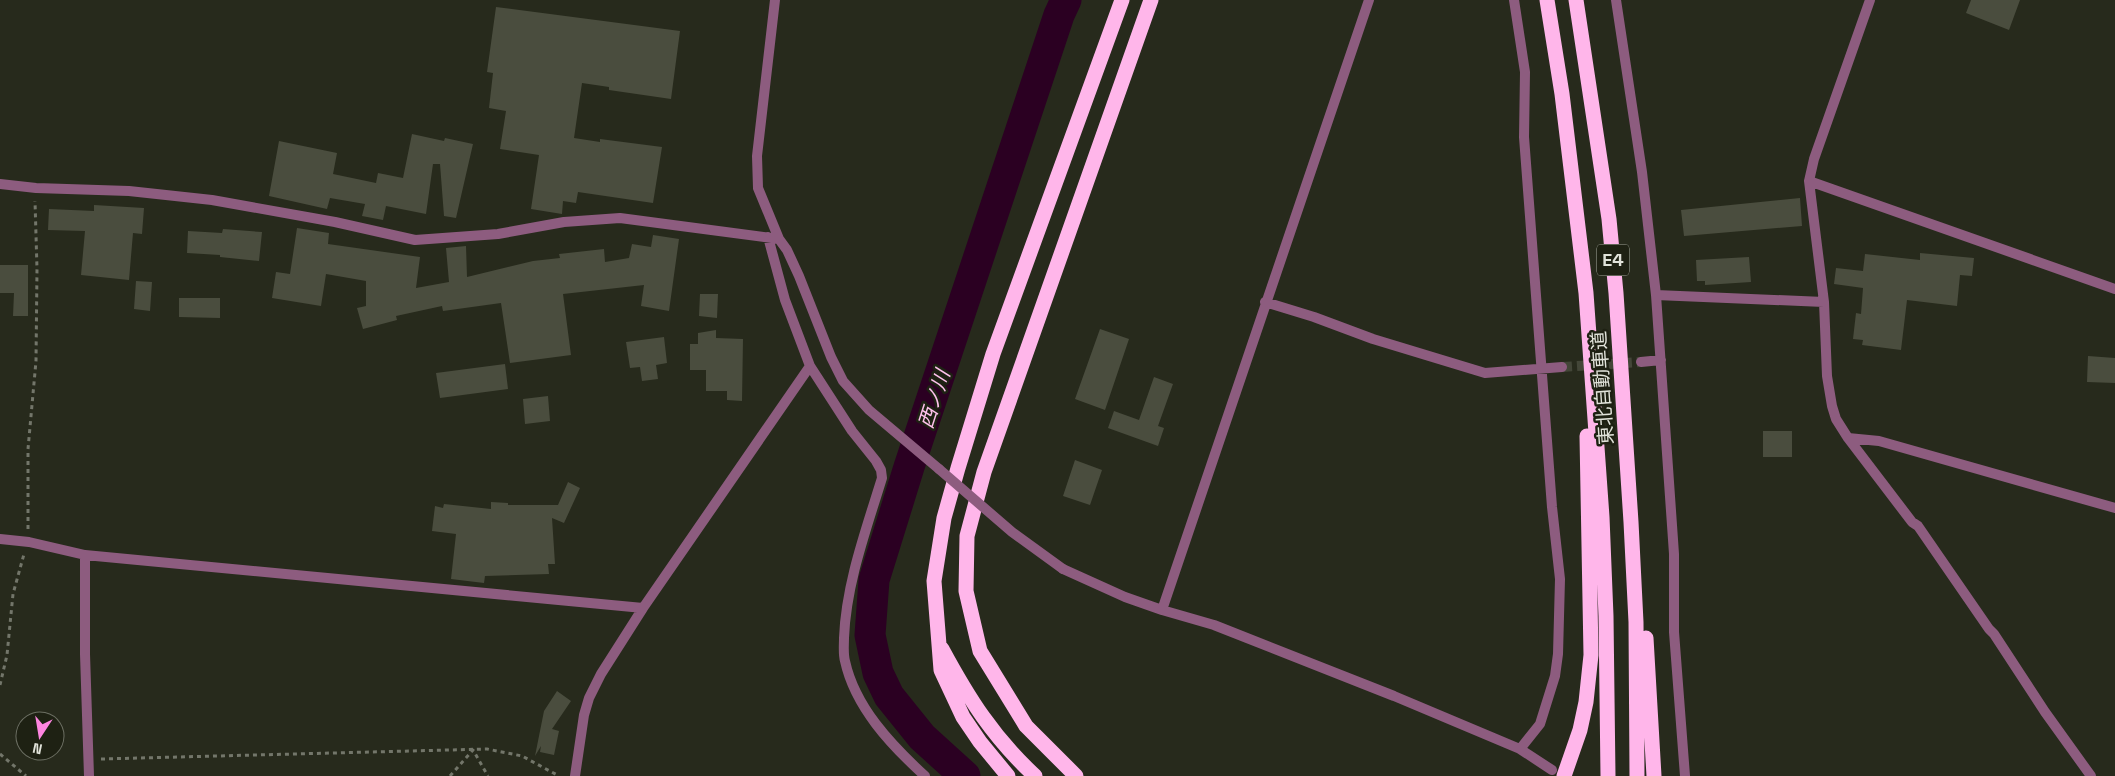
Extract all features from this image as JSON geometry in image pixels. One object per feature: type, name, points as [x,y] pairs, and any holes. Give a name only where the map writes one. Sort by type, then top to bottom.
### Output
[{"type":"highway","points":[[1008,776],[980,742],[963,717],[941,670],[934,581],[944,518],[1000,335],[1122,0]]},
{"type":"highway","points":[[1076,776],[1026,726],[980,652],[966,591],[967,536],[984,472],[1151,0]]},
{"type":"highway","name":"東北自動車道","points":[[1547,0],[1562,94],[1586,292],[1602,527],[1606,625],[1608,776]]},
{"type":"highway","name":"東北自動車道","points":[[1576,0],[1609,219],[1616,293],[1636,631],[1638,776]]},
{"type":"highway","points":[[1558,773],[1582,720],[1591,655],[1587,517],[1586,292]]},
{"type":"highway","points":[[1631,522],[1644,621],[1654,776]]},
{"type":"highway","points":[[938,640],[973,703],[989,727],[1011,754],[1035,776]]},
{"type":"street","points":[[774,0],[756,170],[758,188],[779,239],[787,250],[799,276],[831,357],[843,381],[868,410],[1012,532],[1063,569],[1125,598],[1214,624],[1394,696],[1520,749],[1558,773]]},
{"type":"street","points":[[1162,610],[1369,0]]},
{"type":"street","points":[[1514,0],[1525,72],[1524,137],[1560,579],[1558,654],[1550,696],[1540,724],[1520,749]]},
{"type":"street","points":[[1616,0],[1639,154],[1656,295],[1674,554],[1674,632],[1685,776]]},
{"type":"street","points":[[1870,0],[1814,159],[1809,181],[1824,302],[1828,389],[1836,419],[1848,438],[1912,522],[1918,526],[2091,776]]},
{"type":"street","points":[[1809,181],[2115,289]]},
{"type":"street","points":[[0,184],[36,188],[128,191],[212,200],[335,222],[415,240],[498,234],[564,222],[620,218],[779,239]]},
{"type":"street","points":[[768,238],[785,300],[810,366],[881,470],[882,478],[845,613],[844,660],[856,692],[866,709],[890,741],[925,776]]},
{"type":"street","points":[[1656,295],[1824,302]]},
{"type":"street","points":[[1265,302],[1314,317],[1372,339],[1485,373],[1562,367]]},
{"type":"street","points":[[1641,362],[1661,360]]},
{"type":"street","points":[[575,776],[580,734],[590,698],[613,654],[810,366]]},
{"type":"street","points":[[1848,438],[1879,441],[2115,508]]},
{"type":"street","points":[[0,539],[29,542],[85,555],[643,608]]},
{"type":"street","points":[[85,555],[88,776]]},
{"type":"path","points":[[0,685],[7,655],[13,594],[29,542],[28,458],[36,361],[36,188]]},
{"type":"path","points":[[88,759],[488,749],[522,756],[559,776]]},
{"type":"path","points":[[450,776],[473,750]]},
{"type":"path","points":[[473,750],[488,776]]},
{"type":"path","points":[[0,754],[26,776]]},
{"type":"building","points":[[1971,0],[2020,0],[2009,30],[1966,13]]},
{"type":"building","points":[[496,7],[680,31],[671,99],[609,90],[609,87],[582,83],[574,138],[600,142],[600,139],[662,147],[653,203],[578,192],[576,203],[563,201],[562,214],[531,209],[539,155],[500,149],[506,111],[489,108],[493,73],[487,72]]},
{"type":"building","points":[[412,134],[444,141],[445,138],[473,144],[456,218],[444,216],[440,164],[433,164],[426,214],[386,206],[383,220],[362,216],[365,204],[330,198],[327,209],[269,196],[279,141],[337,153],[333,174],[376,183],[378,173],[403,178]]},
{"type":"building","points":[[1800,198],[1802,226],[1684,236],[1681,210]]},
{"type":"building","points":[[94,205],[144,208],[142,234],[133,233],[129,280],[81,275],[85,231],[48,230],[49,209],[94,211]]},
{"type":"building","points":[[297,228],[329,233],[328,244],[420,257],[416,288],[449,282],[446,248],[466,246],[467,277],[533,261],[560,258],[559,254],[604,249],[605,262],[629,258],[632,244],[651,247],[653,235],[679,239],[669,311],[641,306],[644,285],[563,294],[571,355],[510,363],[501,303],[443,311],[442,306],[396,316],[397,320],[363,329],[357,308],[366,306],[366,281],[326,274],[321,306],[272,298],[276,272],[290,274]]},
{"type":"building","points":[[223,229],[262,232],[259,261],[220,257],[220,255],[187,253],[188,231],[222,233]]},
{"type":"building","points":[[1920,253],[1974,258],[1972,276],[1960,275],[1957,306],[1907,300],[1901,350],[1862,345],[1863,340],[1853,339],[1856,313],[1861,314],[1863,288],[1834,284],[1836,268],[1863,271],[1865,254],[1920,260]]},
{"type":"building","points":[[1749,257],[1751,282],[1705,285],[1705,281],[1697,281],[1696,260]]},
{"type":"building","points":[[0,265],[28,265],[28,316],[13,316],[14,293],[0,293]]},
{"type":"building","points":[[136,281],[152,282],[150,311],[134,309]]},
{"type":"building","points":[[700,294],[718,294],[717,318],[699,316]]},
{"type":"building","points":[[179,298],[220,298],[220,318],[179,317]]},
{"type":"building","points":[[1100,329],[1129,339],[1105,410],[1075,399]]},
{"type":"building","points":[[716,330],[716,338],[743,339],[742,401],[727,400],[727,391],[706,391],[706,370],[690,370],[690,344],[698,344],[698,333]]},
{"type":"building","points":[[664,337],[667,363],[656,365],[658,379],[642,381],[640,367],[630,368],[626,342]]},
{"type":"building","points":[[2088,356],[2115,358],[2115,383],[2087,382]]},
{"type":"building","points":[[505,364],[508,389],[440,398],[436,373]]},
{"type":"building","points":[[1154,377],[1173,384],[1158,426],[1164,428],[1158,446],[1108,428],[1114,411],[1139,420]]},
{"type":"building","points":[[548,396],[550,421],[525,424],[523,399]]},
{"type":"building","points":[[1763,431],[1792,431],[1792,457],[1763,457]]},
{"type":"building","points":[[1075,460],[1102,470],[1090,505],[1063,496]]},
{"type":"building","points":[[568,482],[580,488],[564,523],[552,518],[555,564],[548,564],[549,574],[485,576],[484,583],[451,579],[456,534],[432,531],[435,506],[443,508],[444,504],[491,509],[491,502],[508,503],[508,505],[558,505]]},
{"type":"building","points":[[557,691],[571,701],[552,729],[559,731],[554,755],[540,752],[541,746],[535,756],[544,711]]},
{"type":"waterway","name":"西ノ川","points":[[965,776],[922,737],[889,696],[878,673],[870,635],[874,580],[909,467],[1059,15],[1066,0]]},
{"type":"tunnel","points":[[1562,367],[1641,362]]}]
